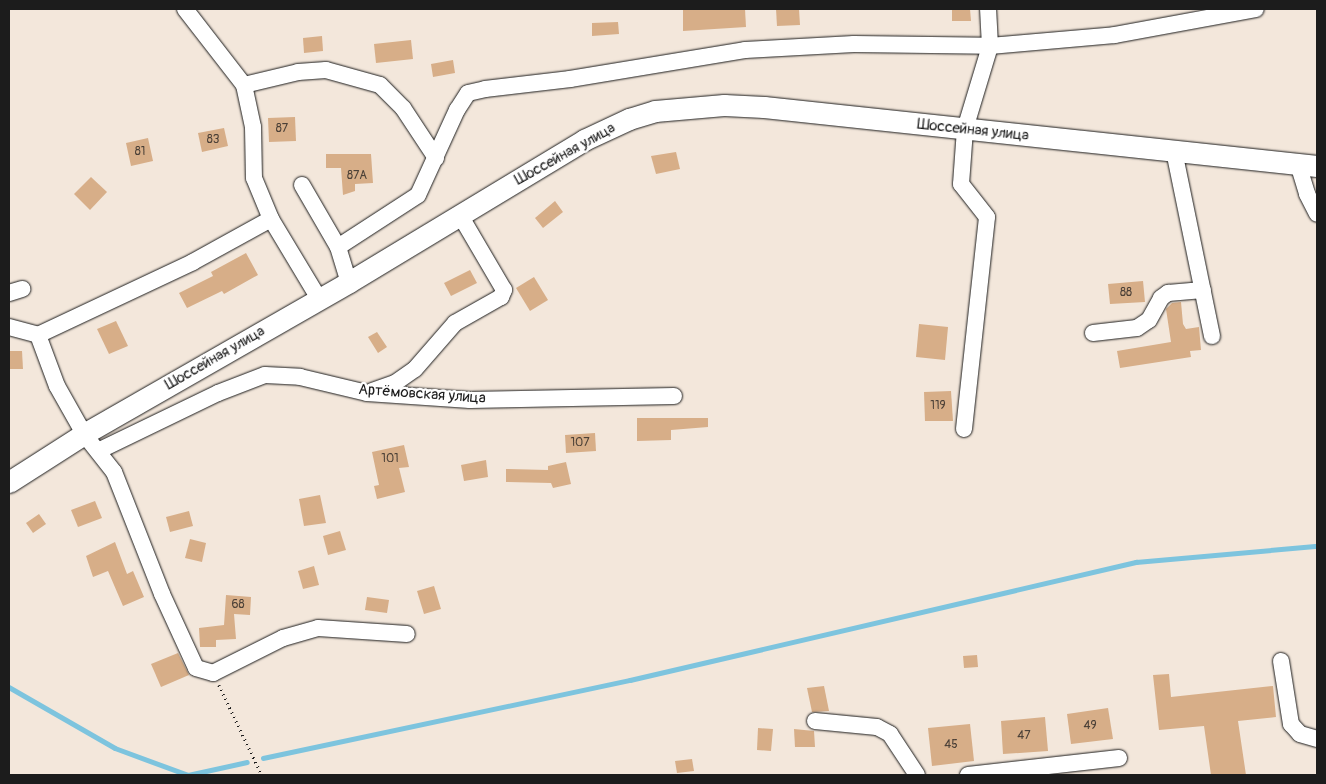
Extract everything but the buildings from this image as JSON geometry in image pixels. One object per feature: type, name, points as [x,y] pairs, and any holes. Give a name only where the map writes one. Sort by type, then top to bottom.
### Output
[{"type":"main road","name":"Шоссейная улица","points":[[9,482],[84,434],[349,282],[584,140],[629,119],[655,111],[724,105],[1308,165]]},
{"type":"main road","points":[[9,464],[56,452]]},
{"type":"street","points":[[185,9],[244,85],[252,127],[254,178],[272,219],[319,298]]},
{"type":"street","points":[[964,430],[987,217],[961,184],[965,129],[990,46],[988,9]]},
{"type":"street","points":[[338,247],[418,195],[468,93],[745,50],[854,44],[990,46],[1115,35],[1256,9]]},
{"type":"street","points":[[244,85],[298,72],[326,70],[380,85],[403,108],[421,140],[436,158]]},
{"type":"street","points":[[1174,151],[1212,336]]},
{"type":"street","points":[[1308,165],[1307,194],[1317,214]]},
{"type":"street","points":[[302,185],[338,247],[349,282]]},
{"type":"street","points":[[367,393],[395,383],[415,369],[456,323],[501,297],[504,290],[460,215]]},
{"type":"street","points":[[9,327],[38,335],[193,262],[272,219]]},
{"type":"street","points":[[1093,333],[1137,328],[1149,320],[1161,298],[1168,293],[1203,290]]},
{"type":"street","points":[[38,335],[56,386],[84,434],[114,472],[162,594],[196,668],[213,673],[274,641],[318,628],[407,634]]},
{"type":"street","name":"Артёмовская улица","points":[[98,452],[218,393],[265,375],[300,378],[367,393],[470,400],[674,396]]},
{"type":"street","points":[[1281,661],[1290,724],[1300,734],[1317,739]]},
{"type":"street","points":[[815,721],[877,727],[890,734],[917,775]]},
{"type":"street","points":[[968,775],[1119,758]]},
{"type":"path","points":[[213,673],[262,775]]},
{"type":"waterway","points":[[263,758],[630,680],[1136,562],[1317,546]]},
{"type":"waterway","points":[[9,687],[115,748],[188,775],[247,762]]}]
